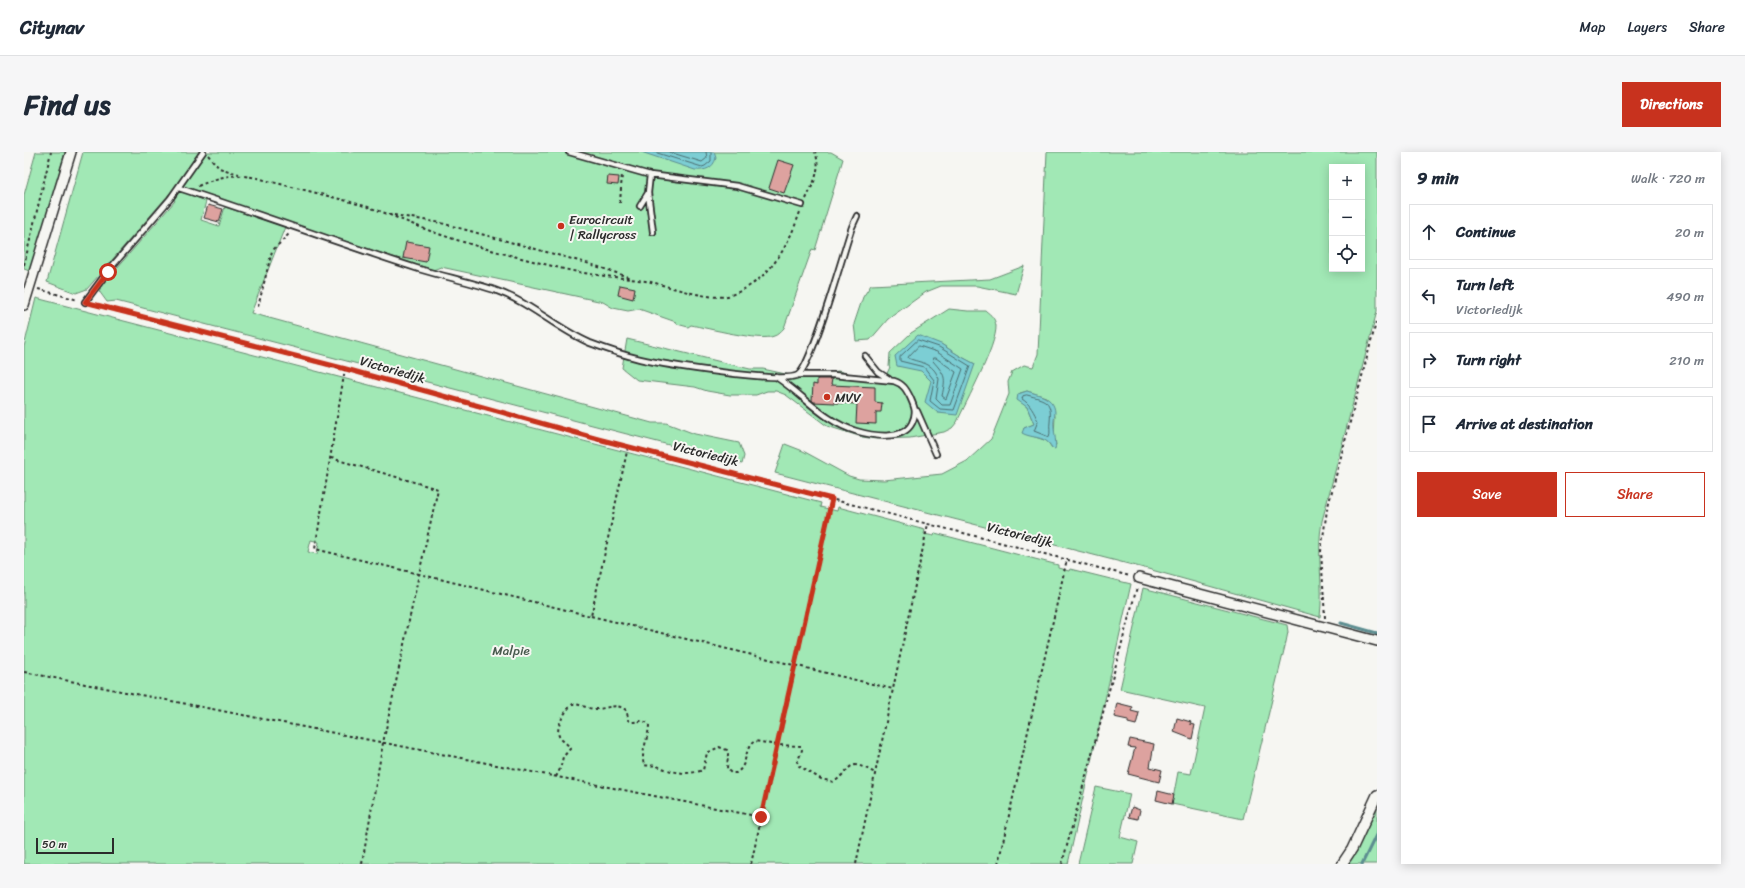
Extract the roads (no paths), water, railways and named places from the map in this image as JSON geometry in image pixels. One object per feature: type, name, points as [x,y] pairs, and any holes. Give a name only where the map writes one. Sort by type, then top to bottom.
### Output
[{"type":"street","points":[[24,305],[70,152]]},
{"type":"street","points":[[1139,578],[1377,641]]},
{"type":"street","points":[[1342,864],[1352,849],[1377,795]]},
{"type":"lane","points":[[85,302],[108,272],[179,188],[203,152]]},
{"type":"lane","points":[[569,152],[650,175],[737,186],[802,205]]},
{"type":"lane","points":[[579,152],[585,157]]},
{"type":"lane","points":[[650,175],[648,193],[653,232]]},
{"type":"lane","points":[[179,188],[418,268],[498,291],[539,311],[588,342],[621,354],[665,365],[764,377],[776,378],[799,375],[891,380],[898,382],[906,390],[936,454]]},
{"type":"lane","points":[[640,206],[648,193]]},
{"type":"lane","points":[[799,375],[810,356],[852,226],[857,216]]},
{"type":"lane","points":[[865,356],[878,372],[891,380]]},
{"type":"lane","points":[[776,378],[792,388],[824,415],[846,428],[870,435],[892,435],[905,432],[911,424],[916,410]]},
{"type":"water","points":[[641,152],[714,152],[716,158],[713,164],[708,168],[695,170]]},
{"type":"water","points":[[918,335],[941,344],[975,364],[957,415],[938,413],[925,402],[931,381],[921,371],[897,366],[895,356]]},
{"type":"water","points":[[1027,391],[1045,397],[1054,407],[1055,449],[1043,439],[1022,433],[1024,428],[1034,424],[1027,407],[1017,400],[1018,394]]},
{"type":"waterway","points":[[1341,623],[1377,633]]},
{"type":"waterway","points":[[1362,864],[1377,833]]},
{"type":"place","name":"Eurocircuit | Rallycross","points":[[561,226]]},
{"type":"place","name":"MVV","points":[[827,397]]},
{"type":"park label","name":"Malpie","points":[[511,650]]}]
